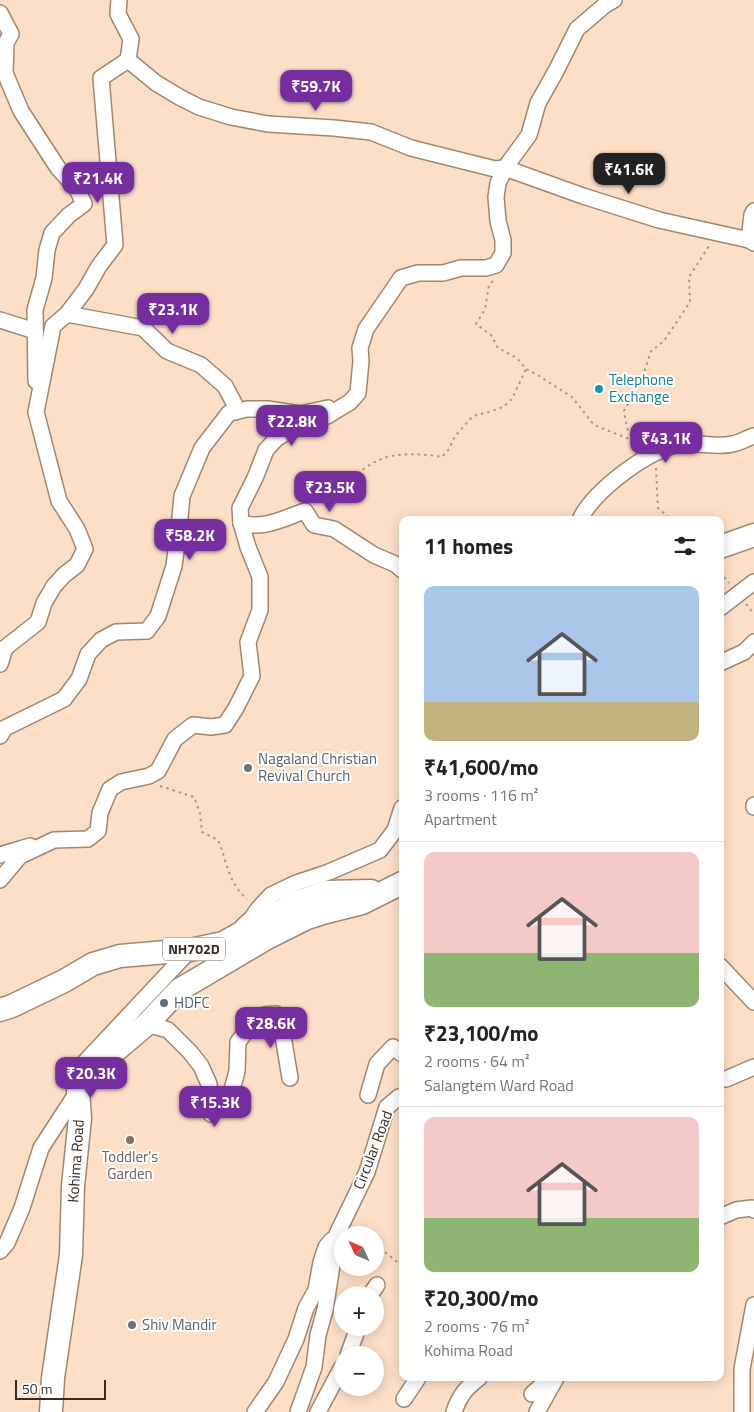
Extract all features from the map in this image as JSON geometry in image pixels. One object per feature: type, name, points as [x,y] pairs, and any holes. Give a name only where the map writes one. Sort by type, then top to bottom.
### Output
[{"type":"highway","points":[[724,546],[754,536]]},
{"type":"highway","points":[[78,1091],[102,1062],[147,1024],[180,990],[267,938],[307,918],[362,903],[395,887]]},
{"type":"highway","name":"NH702D","points":[[0,1010],[64,981],[94,964],[120,956],[190,950],[223,943],[295,903],[326,892],[395,887]]},
{"type":"highway","name":"Kohima Road","points":[[50,1410],[71,1255],[73,1186],[80,1118],[78,1091]]},
{"type":"street","points":[[119,0],[118,14],[130,39],[128,60]]},
{"type":"street","points":[[0,855],[54,840],[88,839],[98,831],[100,813],[110,788],[121,782],[149,776],[158,771],[175,739],[193,725],[211,727],[225,725],[252,676],[248,642],[260,610],[260,577],[241,524],[240,508],[266,450],[276,439],[287,432],[327,416],[350,402],[358,393],[361,361],[360,348],[366,329],[401,278],[418,273],[443,273],[461,268],[486,268],[496,265],[503,253],[503,240],[498,221],[496,197],[498,183],[529,135],[538,103],[577,29],[605,5],[614,0]]},
{"type":"street","points":[[0,13],[11,34],[6,43],[5,73],[21,111],[58,168],[78,189],[84,204],[69,215],[52,233],[36,310],[35,331],[36,412],[59,501],[77,529],[84,549],[77,565],[54,586],[44,603],[38,622],[5,648],[0,664]]},
{"type":"street","points":[[128,60],[156,83],[181,98],[199,107],[231,117],[268,124],[371,132],[412,148],[495,169],[506,168],[583,196],[650,217],[751,241],[752,215],[754,211]]},
{"type":"street","points":[[36,412],[53,326],[67,314],[86,289],[99,266],[116,245],[101,78],[128,60]]},
{"type":"street","points":[[67,314],[143,328],[167,351],[200,366],[225,386],[234,403],[235,412]]},
{"type":"street","points":[[0,320],[35,331]]},
{"type":"street","points":[[0,736],[5,728],[64,699],[79,679],[88,654],[101,640],[116,632],[148,631],[158,616],[174,566],[182,496],[202,448],[229,413],[247,409],[268,409],[300,414],[327,408],[358,393]]},
{"type":"street","points":[[582,516],[601,491],[625,472],[660,450],[682,444],[732,444],[754,436]]},
{"type":"street","points":[[241,524],[251,527],[269,524],[305,511],[314,525],[334,529],[374,555],[399,567]]},
{"type":"street","points":[[724,605],[754,582]]},
{"type":"street","points":[[724,661],[744,652],[754,642]]},
{"type":"street","points":[[223,943],[252,918],[271,895],[296,883],[329,872],[380,850],[395,830],[399,817]]},
{"type":"street","points":[[0,880],[20,856],[54,840]]},
{"type":"street","points":[[0,1251],[7,1243],[22,1208],[42,1148],[78,1091],[76,1077],[85,1062],[190,950]]},
{"type":"street","points":[[724,970],[754,1002]]},
{"type":"street","points":[[147,1024],[168,1030],[201,1066],[209,1084],[211,1114],[232,1090],[237,1071],[238,1042],[256,1018],[276,1014],[281,1024],[290,1078]]},
{"type":"street","points":[[368,1095],[376,1064],[393,1047],[399,1052]]},
{"type":"street","points":[[724,1079],[754,1067]]},
{"type":"street","name":"Circular Road","points":[[341,1226],[367,1172],[387,1107],[399,1097]]},
{"type":"street","points":[[724,1215],[736,1210],[752,1208],[754,1210]]},
{"type":"street","points":[[255,1412],[276,1382],[296,1339],[306,1308],[316,1290],[326,1247],[334,1238]]},
{"type":"street","name":"Circular Road","points":[[298,1412],[314,1366],[334,1253]]},
{"type":"street","points":[[742,1412],[742,1369],[754,1305]]},
{"type":"street","points":[[318,1412],[334,1381]]},
{"type":"street","points":[[404,1399],[416,1381]]},
{"type":"street","points":[[454,1412],[458,1399],[475,1381]]},
{"type":"street","points":[[532,1394],[547,1381]]},
{"type":"street","points":[[537,1412],[554,1381]]},
{"type":"street","points":[[549,1412],[552,1400],[564,1381]]},
{"type":"path","points":[[634,442],[627,428],[624,411],[643,376],[651,351],[664,341],[690,302],[689,277],[710,244],[722,234]]},
{"type":"path","points":[[496,278],[489,284],[485,309],[476,324],[491,335],[498,348],[517,358],[526,369],[572,397],[594,425],[634,442],[660,450],[656,461],[658,508],[667,516]]},
{"type":"path","points":[[305,511],[319,498],[335,490],[373,463],[389,456],[410,454],[442,457],[450,449],[455,436],[473,416],[503,407],[512,399],[526,369]]},
{"type":"path","points":[[149,776],[161,787],[194,796],[200,813],[202,832],[218,840],[224,854],[228,872],[239,893],[258,909]]},
{"type":"path","points":[[384,1251],[399,1264]]},
{"type":"place","name":"Telephone Exchange","points":[[599,389]]},
{"type":"place","name":"Nagaland Christian Revival Church","points":[[248,768]]},
{"type":"place","name":"HDFC","points":[[164,1003]]},
{"type":"place","name":"Toddler's Garden","points":[[130,1140]]},
{"type":"place","name":"Shiv Mandir","points":[[132,1325]]}]
